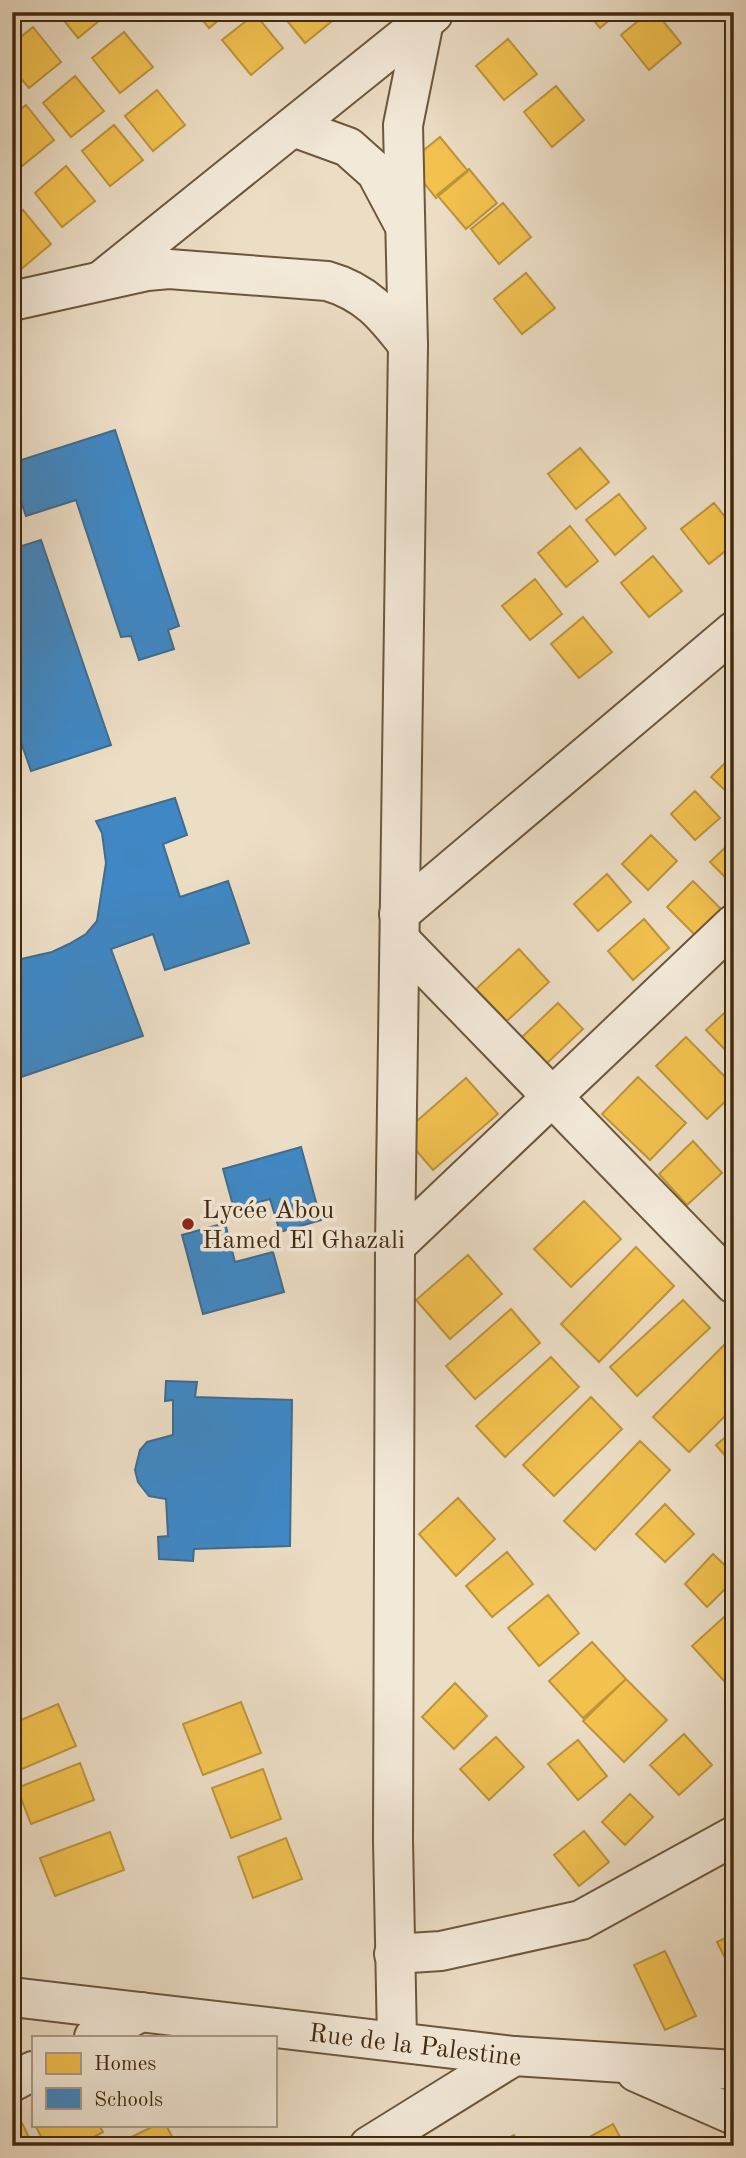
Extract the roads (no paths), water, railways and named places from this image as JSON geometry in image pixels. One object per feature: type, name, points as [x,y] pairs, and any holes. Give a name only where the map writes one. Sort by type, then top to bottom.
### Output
[{"type":"street","points":[[102,280],[293,127],[426,15]]},
{"type":"street","points":[[397,2040],[394,1954],[395,1246],[408,345],[403,125],[426,15]]},
{"type":"street","points":[[293,127],[348,147],[376,172],[407,229]]},
{"type":"street","points":[[12,301],[102,280],[169,270],[327,281],[350,287],[368,298],[408,345]]},
{"type":"street","points":[[400,927],[734,631]]},
{"type":"street","points":[[395,1246],[734,924]]},
{"type":"street","points":[[400,927],[552,1098],[734,1284]]},
{"type":"street","points":[[394,1954],[441,1951],[581,1920],[734,1836]]},
{"type":"street","name":"Rue de la Palestine","points":[[12,1997],[397,2040],[514,2056],[734,2070]]},
{"type":"street","points":[[96,2036],[141,2011]]},
{"type":"street","points":[[369,2146],[514,2056]]},
{"type":"street","points":[[612,2061],[734,2115]]},
{"type":"street","points":[[12,2082],[32,2072]]},
{"type":"place","name":"Lycée Abou Hamed El Ghazali","points":[[188,1224]]}]
